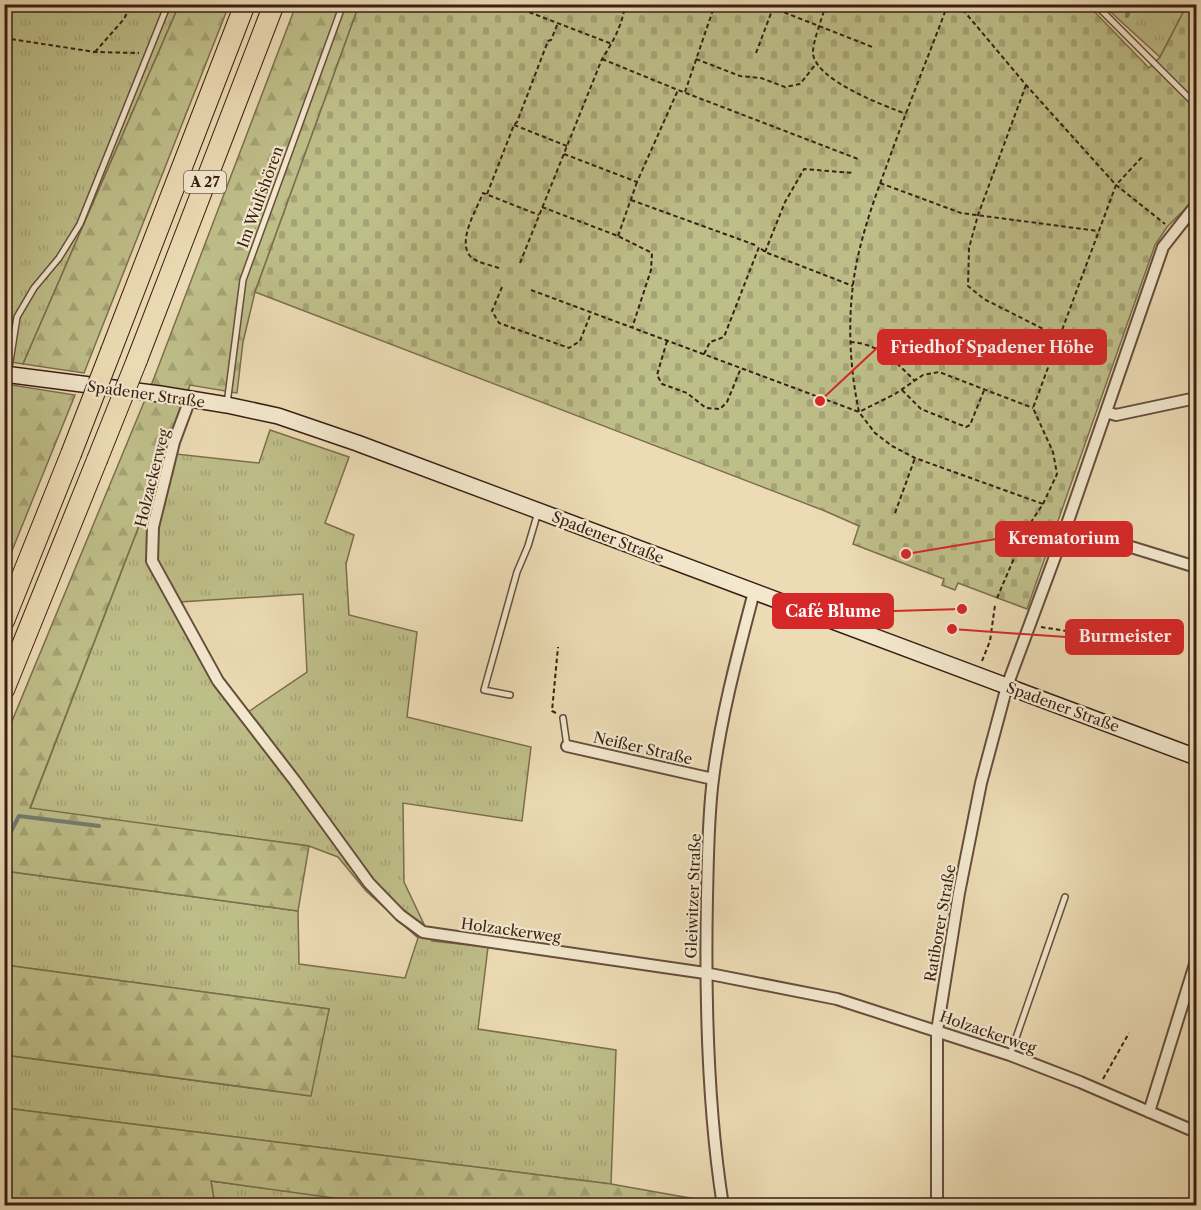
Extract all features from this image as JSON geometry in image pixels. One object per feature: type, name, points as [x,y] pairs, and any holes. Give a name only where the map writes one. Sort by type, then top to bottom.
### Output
[{"type":"highway","name":"A 27","points":[[4,621],[245,4]]},
{"type":"highway","name":"A 27","points":[[4,690],[97,460],[274,4]]},
{"type":"street","name":"Ratiborer Straße","points":[[937,1206],[937,1031],[959,893],[981,783],[1007,686],[1066,527],[1163,247],[1197,205]]},
{"type":"street","name":"Spadener Straße","points":[[6,375],[190,399],[278,416],[301,423],[1197,757]]},
{"type":"street","points":[[1106,412],[1116,415],[1197,398]]},
{"type":"street","name":"Holzackerweg","points":[[190,399],[174,442],[153,527],[152,561],[218,681],[369,883],[400,915],[423,932],[705,973],[837,999],[1010,1055],[1197,1132]]},
{"type":"street","points":[[1066,527],[1197,567]]},
{"type":"street","name":"Gleiwitzer Straße","points":[[723,1206],[715,1156],[705,973],[709,836],[713,779],[731,680],[754,592]]},
{"type":"street","name":"Neißer Straße","points":[[567,746],[713,779]]},
{"type":"street","points":[[1149,1112],[1197,961]]},
{"type":"lane","points":[[6,375],[17,317],[34,288],[59,258],[80,224],[168,4]]},
{"type":"lane","name":"Im Wulfshören","points":[[226,405],[243,280],[343,4]]},
{"type":"lane","points":[[1095,4],[1197,105]]},
{"type":"lane","points":[[510,695],[484,690],[517,572],[528,546],[538,511]]},
{"type":"lane","points":[[563,718],[567,746]]},
{"type":"lane","points":[[1010,1055],[1065,897]]},
{"type":"path","points":[[95,52],[124,19],[131,4]]},
{"type":"path","points":[[508,4],[612,44]]},
{"type":"path","points":[[520,262],[602,59],[612,44],[624,16],[625,4]]},
{"type":"path","points":[[685,92],[715,4]]},
{"type":"path","points":[[826,4],[813,52],[816,64],[822,72],[866,98],[906,114]]},
{"type":"path","points":[[948,4],[863,234],[853,286],[850,342],[855,392],[860,412],[875,433],[892,446],[915,458],[1043,504]]},
{"type":"path","points":[[958,4],[1026,86],[1116,185],[1174,232]]},
{"type":"path","points":[[756,52],[773,8],[875,48]]},
{"type":"path","points":[[487,194],[548,42],[558,24]]},
{"type":"path","points":[[4,38],[95,52],[148,53]]},
{"type":"path","points":[[602,59],[858,159]]},
{"type":"path","points":[[696,59],[740,76],[761,78],[785,87],[800,84],[816,64]]},
{"type":"path","points":[[1026,86],[978,215],[969,248],[968,286],[984,299],[1059,337]]},
{"type":"path","points":[[618,236],[638,182],[678,90]]},
{"type":"path","points":[[514,125],[567,146]]},
{"type":"path","points":[[564,154],[638,182]]},
{"type":"path","points":[[1033,408],[1116,185],[1143,156]]},
{"type":"path","points":[[765,252],[785,202],[804,169],[853,173]]},
{"type":"path","points":[[880,183],[961,213],[1098,231]]},
{"type":"path","points":[[498,268],[480,262],[471,256],[465,247],[467,234],[483,193],[539,214]]},
{"type":"path","points":[[631,200],[759,247],[765,252],[853,286]]},
{"type":"path","points":[[542,207],[618,236],[652,253],[651,270],[632,328]]},
{"type":"path","points":[[704,354],[710,342],[724,336],[759,247]]},
{"type":"path","points":[[502,287],[492,311],[499,323],[569,348],[580,341],[591,313]]},
{"type":"path","points":[[531,290],[860,412],[902,390],[923,375],[939,372],[1033,408],[1053,452],[1057,474],[1043,504],[1027,528],[997,598]]},
{"type":"path","points":[[667,341],[657,375],[662,384],[687,393],[706,408],[720,409],[727,402],[741,368]]},
{"type":"path","points":[[850,342],[864,343],[890,356],[915,381]]},
{"type":"path","points":[[902,390],[921,409],[966,427],[970,425],[985,388]]},
{"type":"path","points":[[895,513],[915,458]]},
{"type":"path","points":[[977,675],[990,641],[995,605]]},
{"type":"path","points":[[1030,625],[1073,632],[1110,631]]},
{"type":"path","points":[[558,647],[552,711],[563,718]]},
{"type":"path","points":[[1097,1089],[1129,1033]]},
{"type":"green space","points":[[66,4],[179,5],[23,364],[5,361],[5,5],[44,5],[60,10]]},
{"type":"green space","points":[[179,5],[229,5],[84,373],[23,364]]},
{"type":"green space","points":[[296,5],[359,5],[255,292],[243,342],[237,393],[190,385],[167,453],[30,808],[309,846],[298,911],[5,871],[5,738],[154,378]]},
{"type":"green space","points":[[359,5],[1088,5],[1149,68],[1160,57],[1187,5],[1196,5],[1196,198],[1167,227],[1155,245],[1027,609],[958,583],[955,590],[942,585],[944,579],[853,544],[859,526],[825,511],[255,292]]},
{"type":"green space","points":[[1103,5],[1187,5],[1160,57]]},
{"type":"green space","points":[[4,384],[75,395],[5,568]]},
{"type":"green space","points":[[270,430],[349,457],[325,523],[354,535],[346,564],[349,615],[417,632],[407,717],[531,747],[522,821],[403,803],[404,882],[432,941],[488,947],[478,1029],[616,1050],[611,1184],[5,1108],[5,1055],[310,1096],[329,1009],[5,965],[5,871],[298,911],[299,964],[405,978],[418,938],[366,891],[338,857],[309,846],[30,809],[167,453],[259,463]],"holes":[[[303,594],[307,672],[248,712],[221,676],[180,602]]]},
{"type":"green space","points":[[5,965],[329,1009],[311,1096],[5,1055]]},
{"type":"green space","points":[[5,1108],[611,1184],[712,1202],[712,1205],[392,1206],[211,1181],[215,1205],[5,1205]]},
{"type":"green space","points":[[211,1181],[392,1205],[215,1205]]},
{"type":"waterway","points":[[1127,16],[1131,4]]},
{"type":"waterway","points":[[4,845],[19,816],[99,826]]},
{"type":"place","name":"Friedhof Spadener Höhe","points":[[820,401]]},
{"type":"place","name":"Krematorium","points":[[906,554]]},
{"type":"place","name":"Café Blume","points":[[962,609]]},
{"type":"place","name":"Burmeister","points":[[952,629]]}]
